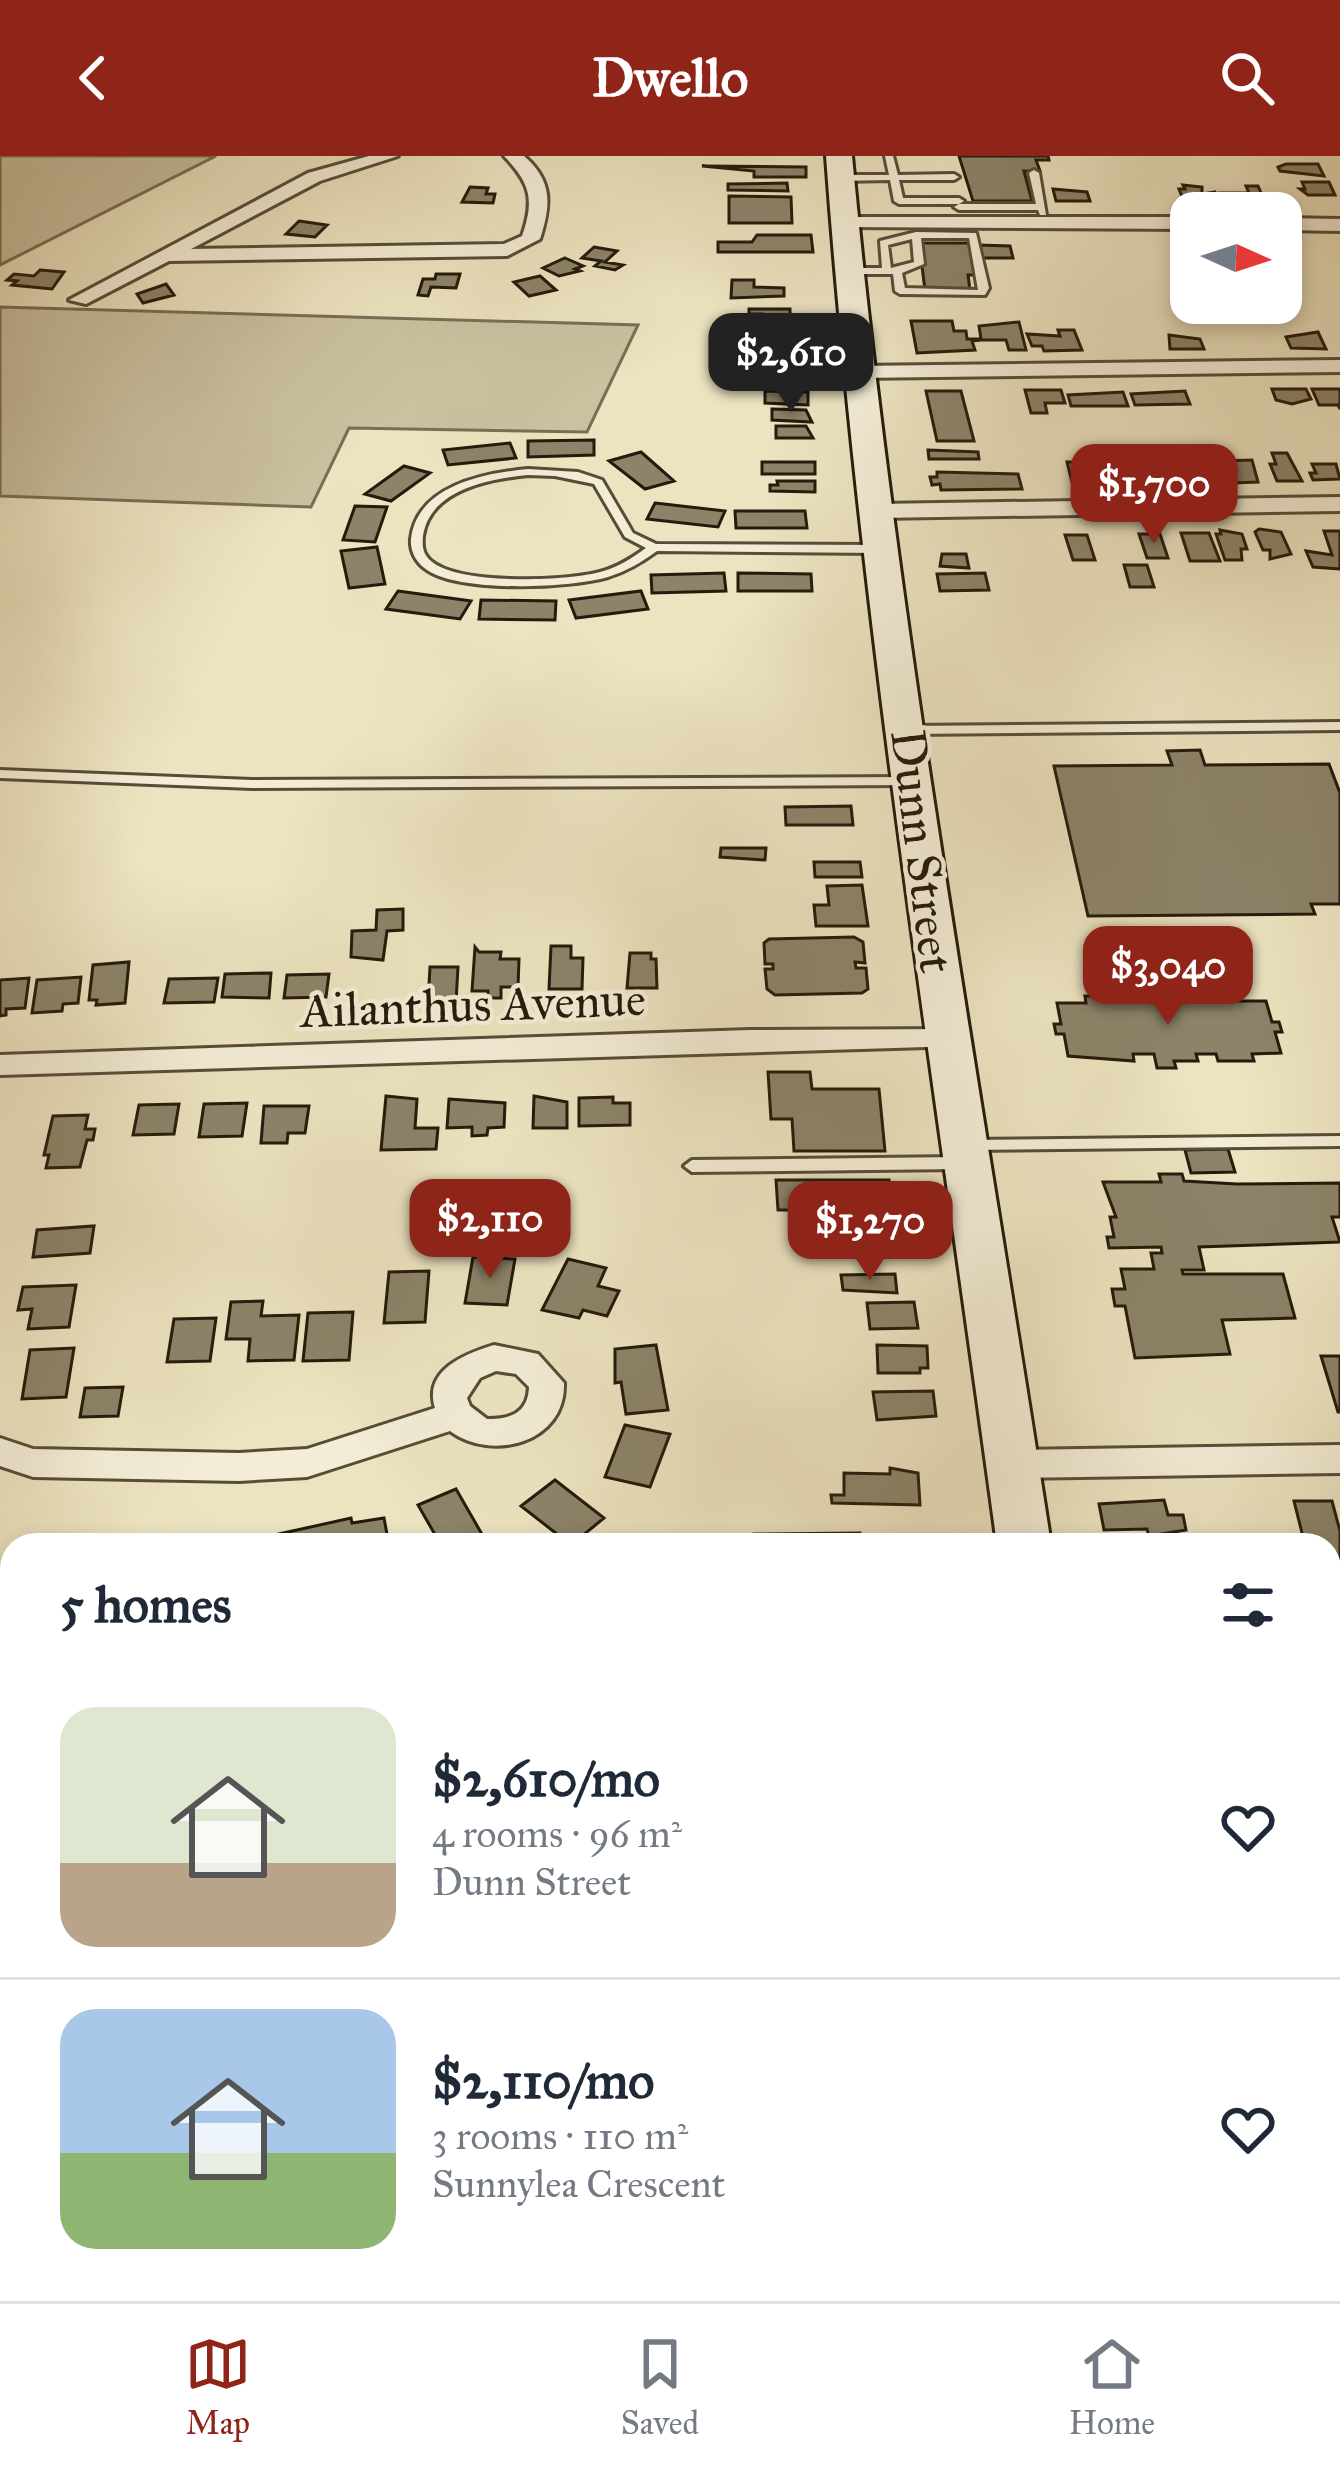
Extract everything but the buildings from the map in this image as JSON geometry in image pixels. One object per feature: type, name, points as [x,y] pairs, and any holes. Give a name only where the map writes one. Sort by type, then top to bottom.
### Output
[{"type":"street","points":[[79,300],[314,177],[389,156]]},
{"type":"street","points":[[162,255],[478,253],[525,244],[535,224],[540,189],[537,176],[513,156]]},
{"type":"street","name":"Dunn Street","points":[[845,170],[869,241],[848,271],[857,373],[1022,1533]]},
{"type":"street","points":[[869,241],[956,217],[1044,214],[1170,222]]},
{"type":"street","points":[[233,218],[230,230],[236,240],[271,254]]},
{"type":"street","points":[[1302,224],[1340,225]]},
{"type":"street","points":[[857,373],[1340,367]]},
{"type":"street","points":[[879,530],[1340,504]]},
{"type":"street","name":"Ailanthus Avenue","points":[[0,1064],[750,1040],[949,1039]]},
{"type":"street","points":[[0,1452],[33,1463],[239,1467],[307,1463],[454,1416]]},
{"type":"street","points":[[1012,1464],[1340,1459]]},
{"type":"lane","points":[[869,241],[892,271],[900,291],[981,293],[973,235],[956,217],[899,200],[889,156]]},
{"type":"lane","points":[[951,164],[956,217]]},
{"type":"lane","points":[[845,170],[894,177],[954,177]]},
{"type":"lane","points":[[1034,173],[1044,214]]},
{"type":"lane","points":[[869,241],[916,235],[956,217]]},
{"type":"lane","points":[[848,271],[892,271],[919,263],[916,235]]},
{"type":"lane","points":[[654,547],[631,566],[596,576],[499,581],[431,570],[420,557],[416,540],[426,514],[464,483],[514,474],[563,473],[598,482],[628,535],[654,547],[879,530]]},
{"type":"lane","points":[[908,730],[1340,726]]},
{"type":"lane","points":[[0,774],[252,784],[913,781]]},
{"type":"lane","points":[[692,1166],[1340,1141]]},
{"type":"shaded area","points":[[0,156],[216,156],[0,265]]},
{"type":"shaded area","points":[[0,307],[638,325],[587,432],[349,428],[311,507],[0,496]]}]
